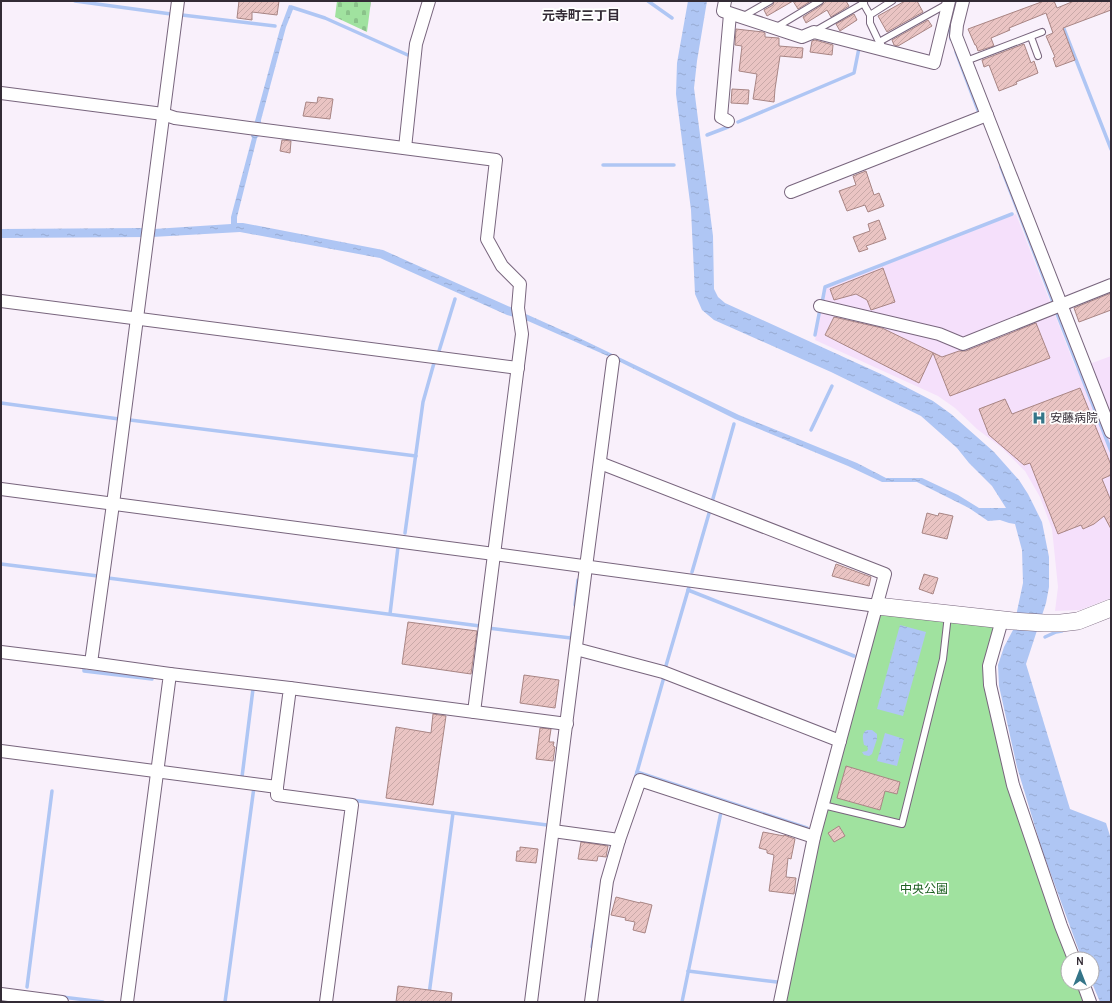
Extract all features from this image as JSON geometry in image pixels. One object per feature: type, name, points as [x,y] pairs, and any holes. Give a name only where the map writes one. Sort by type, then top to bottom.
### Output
[{"type":"street","points":[[91,663],[178,1]]},
{"type":"street","points":[[405,148],[416,44],[429,1]]},
{"type":"street","points":[[725,1],[723,11],[802,37],[814,32],[934,63],[949,2]]},
{"type":"street","points":[[962,1],[956,25],[956,36],[1111,432]]},
{"type":"street","points":[[728,121],[721,117],[736,15]]},
{"type":"street","points":[[1,93],[163,114],[175,118],[496,160],[487,239],[502,266],[520,284],[518,308],[522,334],[474,712]]},
{"type":"street","points":[[791,192],[987,115]]},
{"type":"street","points":[[820,306],[939,334],[963,344],[1111,285]]},
{"type":"street","points":[[1,301],[518,368]]},
{"type":"street","points":[[532,1002],[586,567],[614,361]]},
{"type":"street","points":[[600,463],[885,574],[814,837],[780,1002]]},
{"type":"street","points":[[1,490],[494,554],[877,606],[948,614],[1044,623],[1061,623],[1078,621],[1111,608]]},
{"type":"street","points":[[1007,620],[989,666],[990,685],[1013,785],[1071,951]]},
{"type":"street","points":[[576,648],[663,672],[840,740]]},
{"type":"street","points":[[1,652],[566,724]]},
{"type":"street","points":[[129,1002],[170,674]]},
{"type":"street","points":[[290,688],[277,795],[352,805],[326,1002]]},
{"type":"street","points":[[1,751],[157,770],[164,773],[277,787]]},
{"type":"street","points":[[591,1002],[607,881],[619,840],[640,780],[814,837]]},
{"type":"street","points":[[553,831],[619,840]]},
{"type":"street","points":[[1086,991],[1090,1002]]},
{"type":"street","points":[[1,994],[62,1002]]},
{"type":"lane","points":[[736,15],[770,1]]},
{"type":"lane","points":[[775,28],[820,1]]},
{"type":"lane","points":[[870,15],[892,1]]},
{"type":"lane","points":[[814,32],[863,2],[870,15],[870,23],[879,42],[888,51]]},
{"type":"lane","points":[[879,42],[949,2]]},
{"type":"lane","points":[[966,61],[1042,32]]},
{"type":"lane","points":[[1031,37],[1038,56]]},
{"type":"lane","points":[[823,805],[902,824],[943,659],[948,614]]},
{"type":"shaded area","name":"安藤病院","points":[[1016,214],[1076,369],[1111,356],[1111,598],[1080,610],[1055,611],[1058,587],[1052,529],[1040,497],[1025,471],[1002,448],[977,429],[955,408],[938,396],[815,340],[826,288]]},
{"type":"green space","points":[[337,1],[371,1],[367,32],[335,17]]},
{"type":"green space","name":"中央公園","points":[[884,613],[993,626],[995,630],[986,667],[1066,951],[1060,951],[1060,991],[1082,991],[1087,1002],[785,1002],[824,818],[877,619]]},
{"type":"water","points":[[688,1],[707,1],[694,88],[713,236],[714,289],[718,297],[725,303],[883,375],[933,401],[951,414],[994,452],[1019,480],[1042,522],[1049,557],[1049,587],[1046,603],[1026,664],[1070,809],[1106,823],[1111,839],[1111,1002],[1100,1002],[1095,991],[1100,991],[1100,951],[1079,951],[1042,850],[1017,767],[999,686],[998,665],[1004,647],[1013,630],[1023,583],[1022,550],[1015,524],[1000,520],[988,521],[969,508],[917,482],[882,482],[848,466],[735,419],[610,357],[528,321],[507,315],[380,258],[240,232],[152,237],[1,238],[1,229],[154,229],[231,224],[231,217],[252,138],[250,133],[255,121],[280,29],[289,5],[294,7],[286,27],[261,120],[261,134],[257,138],[237,217],[237,223],[383,250],[575,336],[739,415],[857,463],[886,478],[922,478],[958,495],[979,508],[1006,508],[992,486],[969,463],[957,448],[921,416],[831,372],[714,320],[702,310],[695,294],[691,210],[676,94],[677,63]]},
{"type":"water","points":[[900,625],[926,632],[903,716],[877,709]]},
{"type":"water","points":[[867,730],[872,730],[877,734],[877,739],[872,754],[869,756],[864,755],[862,752],[867,751],[868,749],[867,746],[864,745],[863,738],[863,734]]},
{"type":"water","points":[[885,733],[904,739],[897,766],[877,761]]},
{"type":"building","points":[[239,1],[279,1],[277,15],[252,12],[252,20],[237,18]]},
{"type":"building","points":[[774,1],[793,1],[767,16],[764,10],[773,5]]},
{"type":"building","points":[[793,1],[811,1],[798,9]]},
{"type":"building","points":[[824,1],[846,1],[849,6],[831,17],[827,10],[806,23],[803,17],[822,5]]},
{"type":"building","points":[[905,1],[917,1],[923,12],[887,32],[878,16]]},
{"type":"building","points":[[1044,1],[1054,1],[1057,8],[1074,1],[1111,1],[1111,10],[1063,28],[1075,60],[1056,67],[1053,58],[1055,57],[1046,36],[1053,33],[1046,13],[1009,28],[1010,30],[991,38],[994,46],[978,51],[968,29]]},
{"type":"building","points":[[854,14],[857,20],[840,31],[836,24]]},
{"type":"building","points":[[928,20],[932,26],[898,46],[894,45],[892,40]]},
{"type":"building","points":[[736,29],[763,32],[765,33],[765,37],[779,38],[779,46],[803,48],[802,58],[780,56],[774,102],[753,99],[757,74],[739,71],[742,46],[735,45]]},
{"type":"building","points":[[815,40],[833,45],[832,55],[810,52],[812,41]]},
{"type":"building","points":[[1024,44],[1031,63],[1034,61],[1038,73],[999,91],[989,65],[984,67],[982,60]]},
{"type":"building","points":[[732,89],[749,90],[748,104],[731,103]]},
{"type":"building","points":[[318,97],[333,99],[330,119],[303,116],[306,102],[317,103]]},
{"type":"building","points":[[282,140],[291,141],[290,153],[280,151]]},
{"type":"building","points":[[866,171],[874,195],[879,193],[884,206],[868,212],[865,205],[847,211],[839,191],[856,185],[853,176]]},
{"type":"building","points":[[879,220],[886,239],[866,246],[868,249],[859,252],[853,237],[870,231],[868,224]]},
{"type":"building","points":[[883,268],[895,302],[871,310],[867,300],[856,294],[834,300],[830,289]]},
{"type":"building","points":[[1111,293],[1111,310],[1079,322],[1074,308]]},
{"type":"building","points":[[834,317],[882,328],[942,357],[959,351],[966,351],[1036,323],[1050,358],[950,396],[933,353],[919,383],[825,335]]},
{"type":"building","points":[[1080,388],[1111,465],[1111,475],[1102,479],[1111,501],[1111,529],[1104,516],[1094,524],[1083,529],[1081,525],[1058,534],[1030,463],[1024,465],[989,435],[979,409],[1005,399],[1012,414]]},
{"type":"building","points":[[927,513],[938,516],[939,513],[953,516],[947,539],[922,533]]},
{"type":"building","points":[[836,564],[871,577],[869,586],[832,576]]},
{"type":"building","points":[[924,574],[938,578],[933,594],[919,589]]},
{"type":"building","points":[[408,622],[477,631],[471,674],[402,664]]},
{"type":"building","points":[[524,675],[559,680],[555,708],[520,703]]},
{"type":"building","points":[[433,714],[446,716],[433,805],[386,798],[396,727],[431,733]]},
{"type":"building","points":[[540,728],[551,729],[549,742],[554,742],[553,746],[555,747],[553,761],[536,759]]},
{"type":"building","points":[[846,766],[900,782],[897,794],[885,791],[880,810],[837,798]]},
{"type":"building","points":[[839,826],[845,836],[834,842],[828,833]]},
{"type":"building","points":[[763,832],[784,835],[795,839],[791,859],[788,858],[786,877],[796,878],[794,894],[769,891],[774,855],[767,853],[767,850],[759,848]]},
{"type":"building","points":[[581,842],[608,846],[606,857],[598,856],[597,861],[578,859]]},
{"type":"building","points":[[520,847],[538,849],[536,863],[516,861],[517,851],[520,851]]},
{"type":"building","points":[[616,897],[652,905],[645,933],[633,930],[635,922],[625,920],[626,918],[611,915]]},
{"type":"building","points":[[398,986],[452,993],[451,1002],[396,1002]]},
{"type":"waterway","points":[[75,1],[171,14]]},
{"type":"waterway","points":[[648,1],[672,18]]},
{"type":"waterway","points":[[951,39],[950,29],[956,1]]},
{"type":"waterway","points":[[290,8],[291,7],[325,18],[410,56]]},
{"type":"waterway","points":[[182,15],[275,26]]},
{"type":"waterway","points":[[1062,24],[1111,149]]},
{"type":"waterway","points":[[738,122],[854,73],[859,48],[861,49]]},
{"type":"waterway","points":[[956,52],[979,113]]},
{"type":"waterway","points":[[707,135],[728,127]]},
{"type":"waterway","points":[[603,165],[674,165]]},
{"type":"waterway","points":[[1001,167],[1053,302]]},
{"type":"waterway","points":[[822,303],[825,287],[1012,214]]},
{"type":"waterway","points":[[439,351],[455,299]]},
{"type":"waterway","points":[[815,335],[820,309]]},
{"type":"waterway","points":[[1056,311],[1111,451]]},
{"type":"waterway","points":[[405,533],[423,402],[434,363]]},
{"type":"waterway","points":[[811,430],[832,386]]},
{"type":"waterway","points":[[1,403],[119,419]]},
{"type":"waterway","points":[[130,420],[416,456]]},
{"type":"waterway","points":[[712,502],[734,424]]},
{"type":"waterway","points":[[692,572],[710,510]]},
{"type":"waterway","points":[[390,614],[398,547]]},
{"type":"waterway","points":[[1,564],[98,576]]},
{"type":"waterway","points":[[108,578],[480,626]]},
{"type":"waterway","points":[[575,605],[578,580]]},
{"type":"waterway","points":[[665,669],[689,587]]},
{"type":"waterway","points":[[688,590],[854,656]]},
{"type":"waterway","points":[[488,628],[571,638],[572,633]]},
{"type":"waterway","points":[[1045,637],[1062,631]]},
{"type":"waterway","points":[[81,667],[84,667],[84,671],[152,679]]},
{"type":"waterway","points":[[635,779],[664,677]]},
{"type":"waterway","points":[[242,777],[253,689],[251,688]]},
{"type":"waterway","points":[[637,772],[807,828]]},
{"type":"waterway","points":[[225,1002],[254,787]]},
{"type":"waterway","points":[[27,987],[52,791]]},
{"type":"waterway","points":[[351,800],[547,825]]},
{"type":"waterway","points":[[682,1002],[721,812]]},
{"type":"waterway","points":[[428,1002],[453,813]]},
{"type":"waterway","points":[[592,947],[595,930]]},
{"type":"waterway","points":[[688,971],[777,982]]},
{"type":"waterway","points":[[62,997],[103,1002]]},
{"type":"place","name":"安藤病院","points":[[1039,418]]},
{"type":"district","name":"元寺町三丁目","points":[[581,15]]}]
